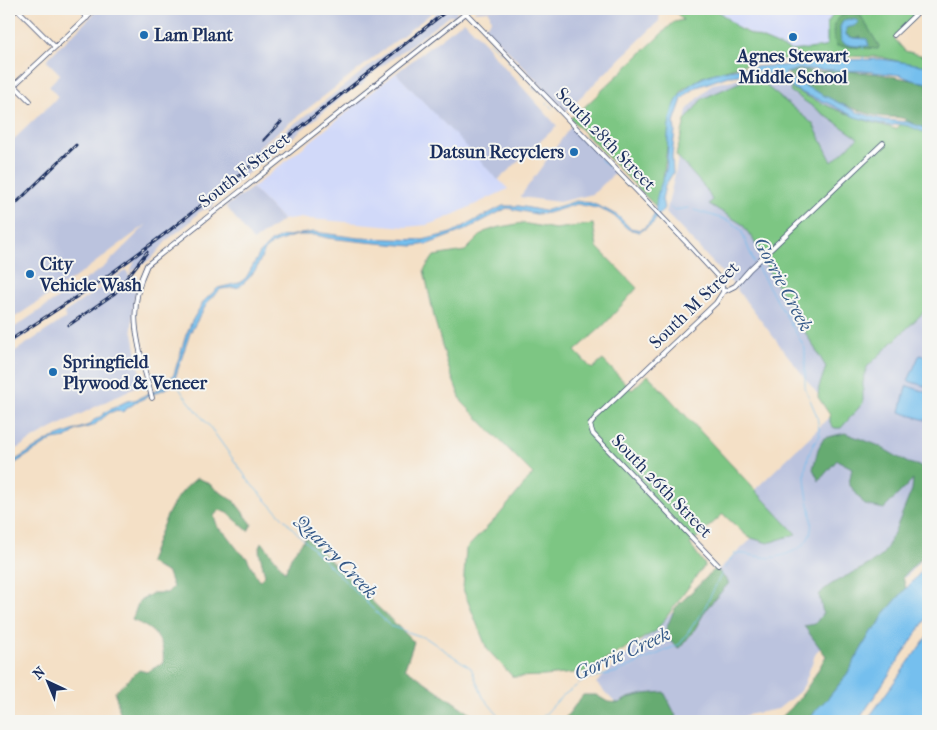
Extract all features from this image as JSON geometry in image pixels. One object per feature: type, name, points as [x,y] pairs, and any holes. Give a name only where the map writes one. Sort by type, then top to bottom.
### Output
[{"type":"main road","points":[[9,15],[16,9]]},
{"type":"street","points":[[16,9],[55,47]]},
{"type":"street","points":[[78,9],[87,18]]},
{"type":"street","points":[[9,90],[96,9]]},
{"type":"street","name":"South 28th Street","points":[[462,9],[718,277],[723,292]]},
{"type":"street","points":[[894,35],[921,9]]},
{"type":"street","name":"South F Street","points":[[152,398],[136,340],[135,327],[138,287],[147,265],[466,13]]},
{"type":"street","points":[[9,80],[30,101]]},
{"type":"street","name":"South M Street","points":[[590,425],[596,417],[722,297],[723,292],[735,286],[750,269],[883,143]]},
{"type":"street","name":"South 26th Street","points":[[590,425],[593,434],[718,565]]},
{"type":"shaded area","points":[[99,9],[437,9],[258,147],[258,149],[308,114],[440,9],[456,9],[457,11],[455,16],[449,16],[369,76],[361,86],[356,86],[216,199],[212,208],[198,213],[189,223],[168,239],[153,257],[129,274],[135,261],[9,346],[9,331],[104,267],[147,224],[73,279],[9,321],[9,144],[58,97],[49,86],[60,74],[46,60]]},
{"type":"shaded area","points":[[477,9],[660,10],[659,21],[566,111],[485,27],[491,20],[489,11],[473,12]]},
{"type":"shaded area","name":"Agnes Stewart Middle School","points":[[673,9],[836,9],[827,24],[827,45],[792,51],[734,26],[683,18]]},
{"type":"shaded area","points":[[464,21],[490,48],[489,50],[557,126],[498,180],[396,73]]},
{"type":"shaded area","points":[[396,73],[508,189],[427,225],[406,227],[298,218],[283,220],[252,188]]},
{"type":"shaded area","points":[[764,74],[928,144],[928,552],[907,576],[816,652],[804,685],[799,692],[778,709],[747,715],[735,721],[633,721],[596,683],[756,535],[732,512],[833,414],[731,282],[666,213],[687,110],[712,84]]},
{"type":"shaded area","name":"Datsun Recyclers","points":[[571,126],[616,172],[593,194],[559,202],[520,197]]},
{"type":"shaded area","points":[[252,188],[283,220],[253,241],[226,206]]},
{"type":"shaded area","points":[[126,270],[132,281],[131,285],[137,285],[133,305],[132,328],[142,380],[137,386],[45,432],[9,453],[9,355],[66,318],[64,313]]},
{"type":"green space","points":[[673,9],[716,9],[739,29],[792,51],[827,45],[827,24],[836,9],[924,9],[894,38],[905,51],[928,57],[928,87],[905,63],[881,57],[834,56],[765,60],[702,77],[682,90],[671,116],[659,210],[570,118],[576,115],[674,22],[683,20]]},
{"type":"green space","points":[[852,12],[861,16],[879,46],[878,49],[837,46],[833,30],[837,20],[846,13]],"holes":[[[848,19],[848,26],[845,31],[846,35],[853,38],[861,37],[863,46],[846,44],[841,41]]]},
{"type":"green space","points":[[800,70],[818,72],[836,70],[879,74],[928,83],[928,134],[905,119],[878,116],[830,99],[795,80],[787,73]]},
{"type":"green space","points":[[754,76],[813,124],[832,162],[858,138],[790,91],[791,88],[842,112],[896,129],[928,98],[928,308],[867,367],[863,382],[863,403],[841,428],[832,426],[830,415],[818,397],[819,387],[826,367],[773,279],[754,241],[742,224],[709,204],[712,200],[706,189],[676,155],[685,121],[702,99]]},
{"type":"green space","points":[[522,223],[555,229],[593,224],[597,247],[637,288],[604,325],[575,351],[592,369],[603,360],[632,390],[648,375],[796,534],[768,543],[748,537],[723,514],[690,544],[705,565],[656,631],[584,672],[513,677],[487,649],[463,589],[466,549],[500,514],[533,474],[462,402],[450,372],[435,321],[424,270],[434,256],[465,251],[484,232]]},
{"type":"green space","points":[[845,433],[877,445],[908,463],[928,468],[928,551],[903,577],[906,589],[884,614],[878,626],[871,632],[846,676],[816,710],[809,721],[776,721],[798,700],[826,656],[804,626],[815,624],[823,613],[819,595],[831,584],[881,556],[893,535],[912,490],[913,479],[884,509],[865,505],[849,484],[852,468],[837,460],[819,481],[813,469],[818,449],[824,438]]},
{"type":"green space","points":[[197,478],[207,482],[234,501],[252,524],[248,531],[228,513],[219,510],[214,516],[218,528],[225,533],[247,558],[259,581],[265,575],[259,551],[262,542],[285,572],[292,555],[306,537],[414,642],[405,668],[481,721],[122,721],[115,692],[139,670],[147,672],[163,663],[160,641],[146,627],[132,620],[139,601],[153,593],[167,593],[173,587],[168,573],[149,562],[172,506]]},
{"type":"green space","points":[[716,568],[729,583],[707,608],[695,629],[680,648],[675,646],[664,634],[675,608]]},
{"type":"green space","points":[[664,692],[676,716],[673,721],[563,721],[583,695],[596,695],[608,702],[619,703],[628,698],[644,694]]},
{"type":"water","points":[[848,19],[859,22],[854,26],[846,28],[846,35],[853,38],[867,39],[869,46],[851,45],[841,41],[840,27],[843,21]]},
{"type":"water","points":[[881,59],[928,66],[928,83],[912,80],[900,75],[864,71],[799,69],[786,73],[785,76],[857,112],[884,120],[907,122],[928,129],[928,134],[909,126],[898,124],[890,126],[855,117],[800,92],[765,72],[756,71],[728,76],[697,87],[682,99],[674,122],[673,173],[665,186],[662,199],[664,208],[653,223],[640,232],[628,229],[607,212],[577,204],[548,213],[536,214],[507,208],[465,230],[428,244],[413,246],[328,238],[316,235],[298,235],[272,244],[265,250],[256,269],[239,287],[221,289],[209,300],[190,333],[171,386],[138,401],[122,412],[117,410],[109,413],[93,426],[77,430],[66,438],[52,440],[9,467],[9,464],[50,439],[89,425],[107,411],[166,385],[174,374],[186,335],[204,301],[218,288],[239,283],[246,278],[260,253],[271,242],[281,237],[314,232],[358,238],[423,240],[451,233],[503,206],[519,206],[544,211],[576,201],[591,203],[607,210],[618,216],[630,228],[641,230],[648,225],[654,215],[666,169],[670,118],[676,102],[685,89],[698,80],[713,74],[749,67],[798,65],[828,60]]},
{"type":"water","points":[[921,355],[928,358],[928,387],[908,381]]},
{"type":"water","points":[[906,387],[928,393],[928,421],[900,412]]},
{"type":"water","points":[[928,562],[928,616],[858,721],[809,721],[816,710],[846,676],[871,632],[878,626],[884,614]]},
{"type":"water","points":[[928,635],[928,721],[867,721],[867,720]]},
{"type":"waterway","points":[[489,42],[500,53]]},
{"type":"waterway","points":[[507,60],[513,67]]},
{"type":"waterway","points":[[521,75],[524,78]]},
{"type":"waterway","points":[[532,87],[536,91]]},
{"type":"waterway","points":[[547,103],[552,108]]},
{"type":"waterway","points":[[576,134],[580,137]]},
{"type":"waterway","points":[[600,159],[609,167]]},
{"type":"waterway","points":[[671,208],[674,210],[688,208]]},
{"type":"waterway","name":"Gorrie Creek","points":[[694,210],[730,221],[741,230],[754,262]]},
{"type":"waterway","name":"Gorrie Creek","points":[[725,568],[734,554],[771,558],[793,551],[804,544],[810,535],[812,524],[805,471],[810,451],[820,436],[817,416],[805,388],[805,348],[756,265]]},
{"type":"waterway","name":"Quarry Creek","points":[[174,380],[251,484],[299,535],[390,626],[426,638],[471,668],[483,697],[503,721]]},
{"type":"waterway","name":"Gorrie Creek","points":[[539,721],[561,697],[586,679],[617,672],[680,644],[704,609],[722,573]]},
{"type":"railway","points":[[9,341],[102,280],[170,230],[449,9]]},
{"type":"railway","points":[[264,140],[281,122]]},
{"type":"railway","points":[[9,210],[76,145]]},
{"type":"railway","points":[[69,325],[115,293],[147,252]]},
{"type":"place","name":"Lam Plant","points":[[144,35]]},
{"type":"place","name":"Agnes Stewart Middle School","points":[[793,37]]},
{"type":"place","name":"Datsun Recyclers","points":[[574,152]]},
{"type":"place","name":"City Vehicle Wash","points":[[30,274]]},
{"type":"place","name":"Springfield Plywood & Veneer","points":[[53,372]]}]
